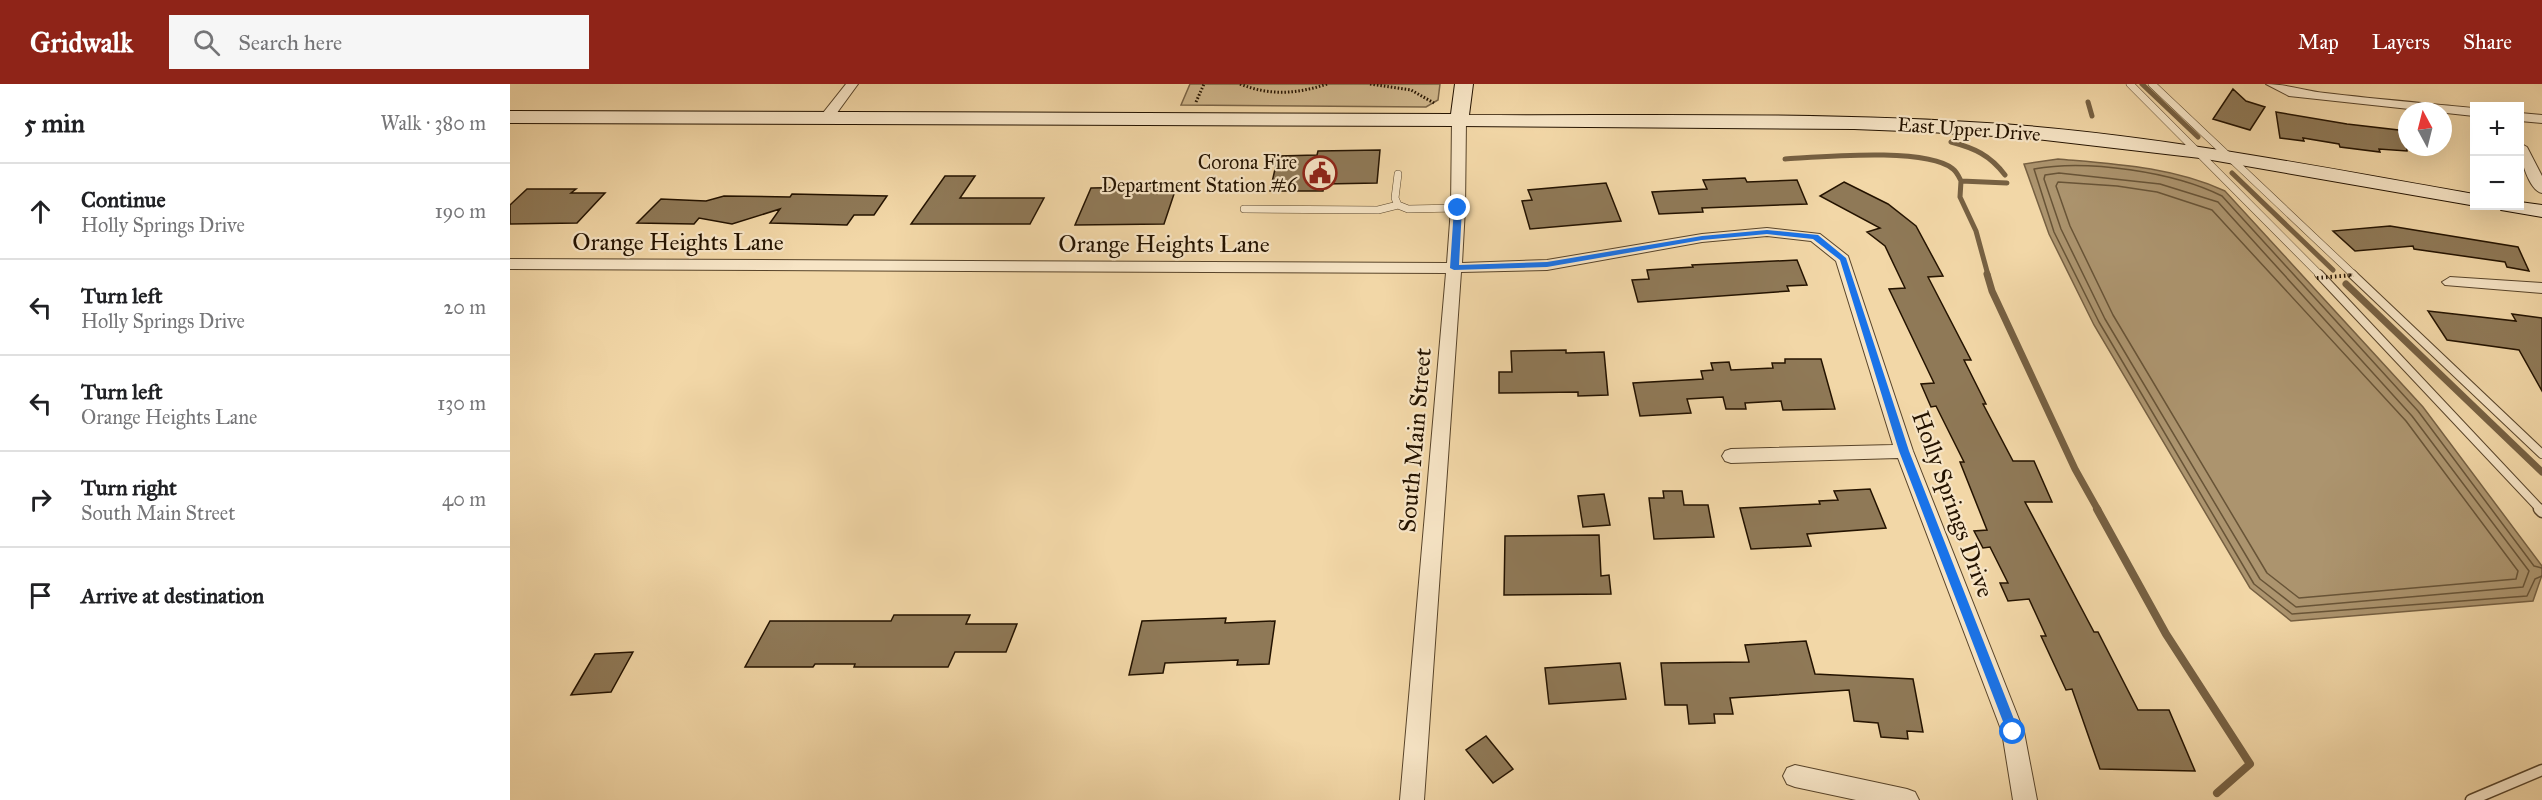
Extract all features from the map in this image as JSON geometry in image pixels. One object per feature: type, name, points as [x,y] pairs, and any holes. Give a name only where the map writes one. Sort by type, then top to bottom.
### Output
[{"type":"main road","name":"South Main Street","points":[[1459,120],[1464,84]]},
{"type":"main road","name":"East Upper Drive","points":[[510,117],[1459,120],[1842,123],[1929,126],[2028,132],[2197,152],[2470,199]]},
{"type":"main road","points":[[2524,209],[2542,212]]},
{"type":"street","points":[[826,118],[852,84]]},
{"type":"street","points":[[2272,84],[2289,92],[2470,111]]},
{"type":"street","points":[[2524,117],[2542,119]]},
{"type":"street","name":"South Main Street","points":[[1412,800],[1454,268],[1458,208],[1459,120]]},
{"type":"street","points":[[2524,155],[2542,189]]},
{"type":"street","name":"Orange Heights Lane","points":[[510,264],[1454,268],[1547,265],[1702,238],[1767,232],[1815,237]]},
{"type":"street","name":"Holly Springs Drive","points":[[1815,237],[1843,259],[1904,451],[2013,732],[2025,800]]},
{"type":"street","points":[[2450,282],[2542,288]]},
{"type":"street","points":[[1731,456],[1904,451]]},
{"type":"street","points":[[1795,776],[1907,800]]},
{"type":"lane","points":[[2130,84],[2320,278],[2542,512]]},
{"type":"lane","points":[[2152,84],[2542,454]]},
{"type":"lane","points":[[1398,174],[1395,198],[1398,205]]},
{"type":"lane","points":[[1244,209],[1378,210],[1398,205],[1408,209],[1458,208]]},
{"type":"lane","points":[[2471,800],[2542,770]]},
{"type":"path","points":[[1193,108],[1204,84]]},
{"type":"path","points":[[1240,84],[1256,91],[1277,94],[1298,93],[1328,84]]},
{"type":"path","points":[[1370,84],[1411,90],[1432,101],[1436,107]]},
{"type":"path","points":[[2320,278],[2353,275]]},
{"type":"shaded area","points":[[1190,84],[1440,84],[1438,100],[1426,107],[1181,105]]},
{"type":"water","points":[[2058,159],[2122,165],[2164,172],[2225,191],[2423,407],[2542,566],[2542,575],[2533,601],[2291,621],[2250,588],[2094,325],[2049,234],[2024,164]]},
{"type":"building","points":[[2233,89],[2246,101],[2265,107],[2250,130],[2213,119]]},
{"type":"building","points":[[2276,112],[2398,130],[2398,150],[2379,149],[2380,152],[2340,147],[2339,144],[2303,138],[2304,141],[2280,138]]},
{"type":"building","points":[[1380,150],[1377,183],[1324,184],[1323,191],[1270,191],[1278,156],[1317,155],[1318,151]]},
{"type":"building","points":[[945,176],[975,176],[960,198],[1044,198],[1030,224],[911,224]]},
{"type":"building","points":[[1745,178],[1747,182],[1797,180],[1807,204],[1702,208],[1703,212],[1659,214],[1652,192],[1707,189],[1703,180]]},
{"type":"building","points":[[1844,182],[1888,204],[1916,226],[1943,276],[1928,277],[1971,360],[1964,360],[1986,404],[1983,404],[2013,461],[2034,461],[2052,502],[2025,502],[2094,632],[2098,632],[2138,710],[2169,710],[2195,771],[2100,769],[2072,689],[2066,690],[2041,636],[2046,636],[2029,599],[2008,601],[2000,583],[2008,583],[1990,547],[1983,548],[1974,531],[1987,530],[1960,462],[1964,462],[1936,406],[1931,407],[1921,384],[1934,383],[1889,289],[1905,288],[1885,246],[1867,232],[1880,228],[1820,196]]},
{"type":"building","points":[[1606,183],[1621,221],[1530,229],[1522,201],[1532,200],[1528,190]]},
{"type":"building","points":[[1091,188],[1176,188],[1164,224],[1075,225]]},
{"type":"building","points":[[527,189],[576,189],[571,193],[605,193],[577,223],[510,224],[510,205]]},
{"type":"building","points":[[792,194],[887,196],[874,215],[854,215],[847,225],[770,223],[780,209],[732,224],[699,218],[694,224],[637,223],[661,199],[706,201],[724,196],[790,197]]},
{"type":"building","points":[[2390,226],[2518,247],[2529,271],[2507,267],[2505,262],[2414,249],[2413,246],[2355,251],[2333,231]]},
{"type":"building","points":[[1797,260],[1807,285],[1787,286],[1789,291],[1638,302],[1632,280],[1649,279],[1647,270],[1693,267],[1692,265]]},
{"type":"building","points":[[2428,311],[2516,321],[2512,314],[2542,318],[2542,391],[2519,350],[2447,340]]},
{"type":"building","points":[[1566,350],[1566,353],[1604,352],[1608,395],[1578,396],[1578,392],[1499,393],[1499,372],[1512,372],[1511,351]]},
{"type":"building","points":[[1785,359],[1821,359],[1835,409],[1783,410],[1781,401],[1745,403],[1746,409],[1726,409],[1723,397],[1687,399],[1691,413],[1640,416],[1633,383],[1703,379],[1701,371],[1713,370],[1711,363],[1729,362],[1731,370],[1773,368],[1772,363],[1785,363]]},
{"type":"building","points":[[1870,489],[1886,528],[1807,534],[1811,546],[1751,549],[1740,508],[1820,504],[1819,501],[1838,500],[1834,491]]},
{"type":"building","points":[[1663,491],[1682,491],[1684,505],[1708,505],[1714,537],[1654,539],[1649,498],[1664,498]]},
{"type":"building","points":[[1604,494],[1610,525],[1583,527],[1578,496]]},
{"type":"building","points":[[1599,535],[1601,576],[1609,575],[1611,594],[1504,595],[1505,536]]},
{"type":"building","points":[[894,615],[970,615],[966,624],[1017,624],[1006,652],[955,652],[948,667],[854,667],[855,664],[815,664],[813,667],[745,667],[770,621],[891,621]]},
{"type":"building","points":[[1226,618],[1225,623],[1275,621],[1269,664],[1237,665],[1238,660],[1165,663],[1163,673],[1129,675],[1142,621]]},
{"type":"building","points":[[1806,641],[1815,674],[1913,679],[1923,732],[1907,731],[1908,739],[1881,737],[1878,723],[1854,721],[1849,690],[1730,698],[1733,714],[1714,714],[1715,723],[1689,724],[1687,705],[1665,705],[1661,663],[1749,662],[1745,645]]},
{"type":"building","points":[[633,652],[611,692],[571,695],[595,654]]},
{"type":"building","points":[[1620,663],[1626,699],[1549,704],[1545,668]]},
{"type":"building","points":[[1486,736],[1513,769],[1493,783],[1466,750]]},
{"type":"waterway","points":[[2142,84],[2198,137]]},
{"type":"waterway","points":[[2088,102],[2092,116]]},
{"type":"waterway","points":[[1951,142],[1981,153],[2005,175]]},
{"type":"waterway","points":[[1785,159],[1847,155],[1920,158],[1940,162],[1953,169],[1961,181]]},
{"type":"waterway","points":[[2232,173],[2333,270]]},
{"type":"waterway","points":[[1961,181],[2007,183]]},
{"type":"waterway","points":[[1961,181],[1960,197],[1976,231],[1988,275]]},
{"type":"waterway","points":[[1987,274],[1992,291],[2075,469],[2098,510]]},
{"type":"waterway","points":[[2346,284],[2542,472]]},
{"type":"waterway","points":[[2097,509],[2166,634],[2250,764],[2217,793]]},
{"type":"place","name":"Corona Fire Department Station #6","points":[[1320,173]]},
{"type":"route","points":[[1458,208],[1454,268],[1547,265],[1702,238],[1767,232],[1815,237],[1843,259],[1904,451],[2013,732]]}]
